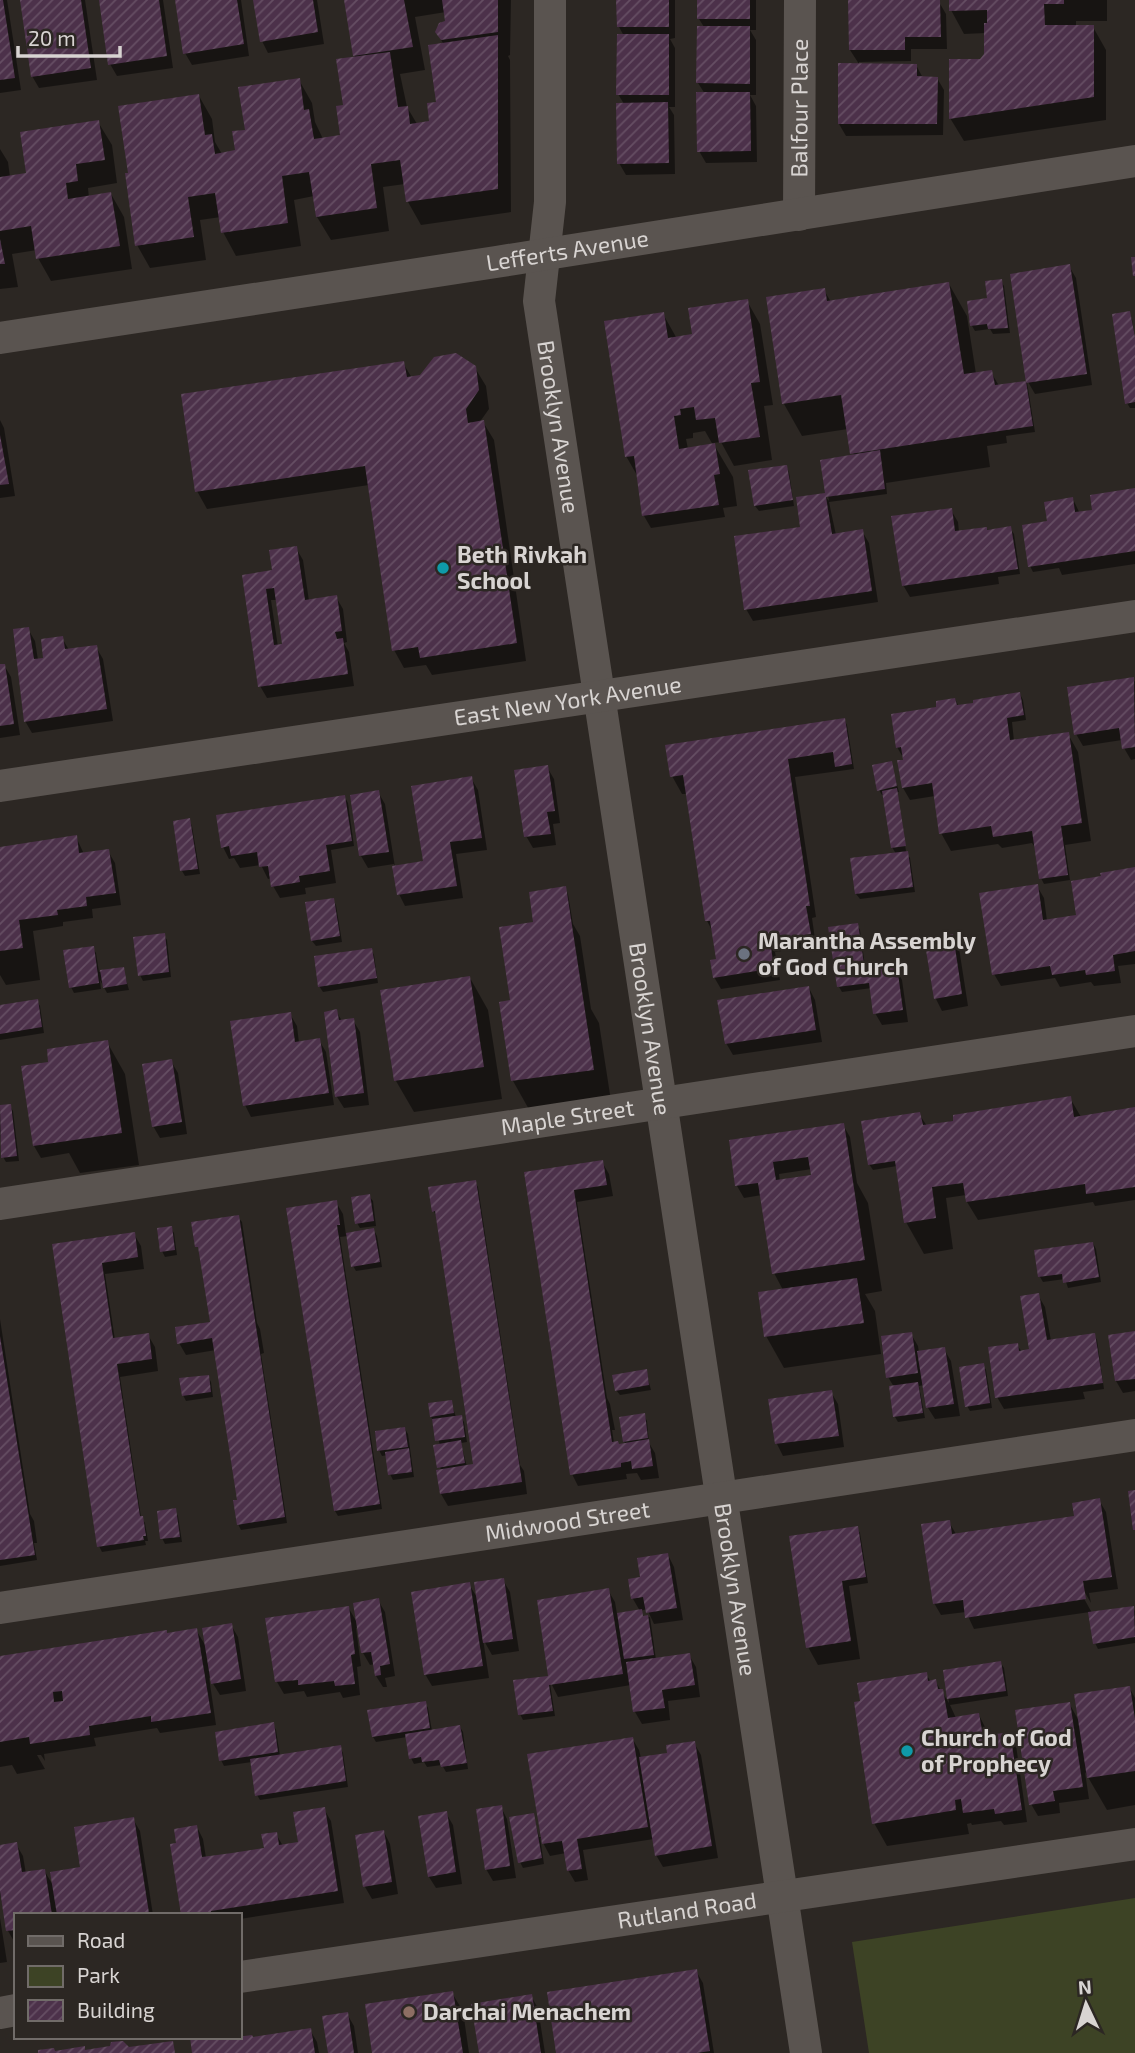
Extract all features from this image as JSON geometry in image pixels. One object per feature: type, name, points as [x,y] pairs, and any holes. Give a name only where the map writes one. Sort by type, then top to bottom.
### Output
[{"type":"street","name":"Brooklyn Avenue","points":[[550,0],[550,202],[539,301],[806,2053]]},
{"type":"street","name":"Balfour Place","points":[[799,215],[800,0]]},
{"type":"street","name":"Lefferts Avenue","points":[[0,338],[1135,161]]},
{"type":"street","name":"East New York Avenue","points":[[0,786],[1135,616]]},
{"type":"street","name":"Maple Street","points":[[0,1204],[1135,1031]]},
{"type":"street","name":"Midwood Street","points":[[0,1608],[1135,1435]]},
{"type":"street","name":"Rutland Road","points":[[242,1977],[1135,1844]]},
{"type":"green space","points":[[1135,1898],[1135,2053],[869,2053],[852,1942]]},
{"type":"building","points":[[0,0],[3,0],[15,78],[0,80]]},
{"type":"building","points":[[20,0],[81,0],[91,68],[31,77]]},
{"type":"building","points":[[99,0],[159,0],[167,56],[108,65]]},
{"type":"building","points":[[175,0],[237,0],[244,44],[183,54]]},
{"type":"building","points":[[253,0],[313,0],[318,32],[260,42]]},
{"type":"building","points":[[344,0],[404,0],[413,47],[353,56]]},
{"type":"building","points":[[442,0],[498,0],[498,32],[441,40],[435,32],[439,23],[445,21]]},
{"type":"building","points":[[616,0],[669,0],[669,27],[617,27]]},
{"type":"building","points":[[697,0],[750,0],[750,19],[697,19]]},
{"type":"building","points":[[848,0],[940,0],[941,37],[905,37],[905,50],[849,50]]},
{"type":"building","points":[[949,0],[1064,0],[1064,4],[1044,4],[1045,25],[1094,25],[1094,97],[949,119],[949,59],[980,59],[984,54],[984,23],[987,23],[987,10],[949,11]]},
{"type":"building","points":[[697,26],[750,26],[750,84],[696,83]]},
{"type":"building","points":[[617,34],[669,34],[669,95],[616,95]]},
{"type":"building","points":[[498,35],[498,189],[406,202],[400,160],[371,164],[377,208],[316,217],[309,172],[282,176],[288,223],[221,233],[215,193],[188,197],[194,237],[135,246],[118,106],[199,94],[205,135],[212,134],[215,154],[235,150],[232,131],[245,130],[238,87],[300,78],[304,110],[309,109],[314,139],[340,135],[336,106],[343,105],[336,59],[390,52],[398,107],[408,106],[410,124],[429,121],[427,103],[436,102],[428,45]]},
{"type":"building","points":[[838,63],[917,64],[917,76],[938,77],[937,124],[838,124]]},
{"type":"building","points":[[696,92],[750,92],[751,151],[697,152]]},
{"type":"building","points":[[668,102],[669,163],[617,164],[616,103]]},
{"type":"building","points":[[99,120],[105,160],[76,164],[78,181],[66,183],[68,199],[111,192],[120,246],[36,259],[31,226],[0,231],[0,177],[26,173],[20,132]]},
{"type":"building","points":[[0,239],[5,264],[0,264]]},
{"type":"building","points":[[1131,257],[1135,257],[1135,276],[1133,276]]},
{"type":"building","points":[[1070,264],[1087,374],[1026,383],[1010,274]]},
{"type":"building","points":[[1002,279],[1008,328],[988,329],[987,324],[970,326],[967,301],[987,298],[985,281]]},
{"type":"building","points":[[949,282],[964,374],[992,370],[995,385],[1026,381],[1033,426],[850,454],[841,395],[782,404],[766,297],[825,288],[827,301]]},
{"type":"building","points":[[748,299],[760,382],[751,383],[760,437],[719,443],[715,418],[696,420],[694,407],[680,409],[681,415],[674,416],[679,449],[715,443],[720,474],[714,475],[719,505],[642,516],[634,456],[625,457],[604,321],[664,312],[668,338],[692,334],[688,308]]},
{"type":"building","points":[[1130,311],[1135,337],[1135,402],[1125,404],[1112,314]]},
{"type":"building","name":"Beth Rivkah School","points":[[456,353],[476,366],[479,390],[466,409],[468,423],[484,420],[517,643],[420,658],[418,647],[392,651],[365,466],[195,492],[181,394],[404,361],[407,377],[420,375],[434,357]]},
{"type":"building","points":[[0,435],[9,484],[0,485]]},
{"type":"building","points":[[880,450],[885,489],[826,497],[832,534],[863,529],[872,591],[744,610],[734,536],[800,527],[796,497],[825,493],[820,460]]},
{"type":"building","points":[[787,465],[793,500],[754,506],[748,470]]},
{"type":"building","points":[[1135,488],[1135,551],[1028,567],[1022,525],[1047,521],[1044,502],[1073,497],[1075,512],[1092,510],[1090,495]]},
{"type":"building","points":[[952,508],[955,531],[1011,526],[1018,569],[902,586],[891,516]]},
{"type":"building","points":[[297,546],[305,600],[337,595],[342,631],[335,632],[337,639],[343,638],[348,674],[258,687],[242,575],[272,570],[269,550]],"holes":[[[274,588],[282,644],[274,645],[266,589]]]},
{"type":"building","points":[[29,627],[34,659],[43,658],[41,639],[63,636],[65,649],[97,645],[107,709],[24,722],[13,629]]},
{"type":"building","points":[[0,664],[5,664],[14,724],[0,726]]},
{"type":"building","points":[[1134,677],[1135,747],[1122,749],[1119,728],[1074,735],[1067,687]]},
{"type":"building","points":[[1020,692],[1024,715],[1007,718],[1010,740],[1069,732],[1082,823],[1061,826],[1068,875],[1039,879],[1032,831],[993,837],[991,826],[939,834],[932,783],[902,788],[897,760],[903,760],[901,747],[896,748],[891,714],[936,707],[936,701],[955,698],[957,705]]},
{"type":"building","points":[[845,718],[852,764],[835,767],[833,752],[788,759],[810,906],[806,906],[811,934],[770,940],[774,968],[713,978],[710,960],[716,959],[710,921],[705,921],[683,775],[670,777],[665,745]]},
{"type":"building","points":[[892,761],[897,786],[877,791],[872,765]]},
{"type":"building","points":[[548,765],[555,811],[547,812],[551,834],[524,837],[514,770]]},
{"type":"building","points":[[472,776],[482,838],[450,842],[457,886],[397,895],[392,866],[423,861],[411,786]]},
{"type":"building","points":[[897,788],[906,846],[891,848],[882,791]]},
{"type":"building","points":[[379,790],[389,852],[359,856],[350,795]]},
{"type":"building","points":[[345,795],[352,841],[326,845],[330,871],[299,876],[300,882],[271,887],[268,866],[259,867],[257,852],[231,856],[229,846],[221,848],[216,815]]},
{"type":"building","points":[[190,818],[198,869],[180,871],[173,821]]},
{"type":"building","points":[[77,835],[79,853],[109,849],[116,893],[86,897],[87,906],[57,910],[58,915],[19,920],[23,948],[0,951],[0,847]]},
{"type":"building","points":[[908,851],[913,887],[855,894],[850,858]]},
{"type":"building","points":[[1135,867],[1135,951],[1113,955],[1115,971],[1086,975],[1085,970],[1052,975],[1050,966],[992,975],[979,893],[1038,884],[1043,920],[1076,915],[1071,881]]},
{"type":"building","points":[[566,886],[594,1070],[511,1081],[499,1002],[510,1000],[499,927],[533,922],[529,892]]},
{"type":"building","points":[[334,898],[340,936],[311,941],[305,902]]},
{"type":"building","points":[[858,923],[865,971],[897,966],[903,1010],[873,1014],[869,983],[837,987],[828,927]]},
{"type":"building","points":[[165,933],[169,972],[138,976],[133,937]]},
{"type":"building","points":[[953,934],[962,994],[934,999],[924,938]]},
{"type":"building","points":[[94,946],[99,983],[69,988],[63,950]]},
{"type":"building","points":[[372,948],[377,978],[318,987],[314,956]]},
{"type":"building","points":[[124,967],[127,984],[103,988],[100,970]]},
{"type":"building","points":[[470,976],[484,1067],[394,1081],[380,990]]},
{"type":"building","points":[[809,986],[816,1030],[725,1044],[717,1000]]},
{"type":"building","points":[[38,999],[42,1027],[0,1034],[0,1005]]},
{"type":"building","points":[[337,1009],[339,1020],[354,1018],[364,1093],[335,1097],[324,1012]]},
{"type":"building","points":[[291,1012],[295,1042],[320,1038],[329,1093],[243,1106],[230,1021]]},
{"type":"building","points":[[108,1040],[122,1133],[33,1146],[21,1066],[48,1062],[47,1049]]},
{"type":"building","points":[[172,1059],[182,1122],[152,1127],[142,1064]]},
{"type":"building","points":[[1071,1096],[1074,1117],[1135,1107],[1135,1187],[1086,1194],[1085,1184],[966,1202],[963,1183],[932,1187],[936,1218],[904,1223],[895,1161],[868,1165],[861,1121],[920,1112],[923,1125],[953,1121],[953,1115]]},
{"type":"building","points":[[11,1104],[17,1156],[1,1158],[0,1105]]},
{"type":"building","points":[[844,1123],[865,1260],[772,1274],[758,1183],[735,1186],[729,1140]],"holes":[[[808,1157],[811,1175],[776,1180],[773,1162]]]},
{"type":"building","points":[[603,1160],[607,1185],[574,1190],[612,1442],[618,1441],[619,1444],[649,1439],[653,1466],[632,1469],[631,1461],[621,1463],[621,1467],[570,1475],[524,1172]]},
{"type":"building","points":[[476,1180],[522,1482],[440,1494],[436,1470],[473,1464],[435,1211],[432,1212],[428,1187]]},
{"type":"building","points":[[370,1194],[374,1221],[355,1224],[351,1197]]},
{"type":"building","points":[[337,1200],[340,1225],[337,1225],[380,1504],[334,1511],[286,1208]]},
{"type":"building","points":[[239,1215],[285,1517],[237,1525],[233,1500],[237,1500],[212,1338],[177,1344],[175,1327],[210,1322],[198,1247],[195,1247],[191,1222]]},
{"type":"building","points":[[172,1226],[175,1250],[160,1252],[157,1228]]},
{"type":"building","points":[[374,1228],[380,1262],[351,1267],[346,1233]]},
{"type":"building","points":[[135,1232],[138,1257],[102,1263],[113,1338],[149,1333],[152,1359],[117,1364],[140,1516],[143,1516],[146,1536],[143,1536],[144,1540],[97,1547],[52,1244]]},
{"type":"building","points":[[1093,1242],[1099,1277],[1063,1283],[1062,1274],[1038,1277],[1034,1250]]},
{"type":"building","points":[[857,1278],[864,1323],[764,1337],[758,1292]]},
{"type":"building","points":[[1039,1293],[1047,1340],[1095,1333],[1103,1383],[995,1398],[988,1347],[1018,1343],[1019,1351],[1029,1349],[1020,1296]]},
{"type":"building","points":[[1135,1331],[1135,1379],[1115,1381],[1108,1335]]},
{"type":"building","points":[[912,1332],[918,1373],[886,1378],[881,1336]]},
{"type":"building","points":[[0,1336],[35,1555],[0,1560]]},
{"type":"building","points":[[945,1347],[954,1404],[926,1408],[917,1351]]},
{"type":"building","points":[[984,1363],[990,1403],[965,1407],[959,1367]]},
{"type":"building","points":[[647,1369],[649,1385],[615,1391],[612,1375]]},
{"type":"building","points":[[209,1375],[211,1392],[182,1396],[179,1378]]},
{"type":"building","points":[[918,1382],[923,1413],[893,1417],[889,1386]]},
{"type":"building","points":[[832,1390],[839,1436],[775,1444],[768,1399]]},
{"type":"building","points":[[452,1400],[454,1413],[430,1417],[428,1403]]},
{"type":"building","points":[[645,1413],[648,1438],[623,1442],[619,1417]]},
{"type":"building","points":[[462,1415],[465,1437],[435,1441],[432,1419]]},
{"type":"building","points":[[405,1427],[408,1447],[377,1451],[375,1431]]},
{"type":"building","points":[[461,1440],[465,1463],[437,1468],[433,1445]]},
{"type":"building","points":[[409,1448],[412,1472],[388,1475],[385,1452]]},
{"type":"building","points":[[1135,1490],[1135,1530],[1133,1530],[1128,1491]]},
{"type":"building","points":[[1100,1498],[1112,1577],[1083,1581],[1086,1599],[965,1618],[963,1600],[933,1604],[921,1524],[950,1520],[952,1534],[1074,1516],[1072,1503]]},
{"type":"building","points":[[176,1508],[180,1537],[160,1539],[157,1511]]},
{"type":"building","points":[[858,1526],[866,1577],[842,1581],[851,1641],[806,1648],[789,1536]]},
{"type":"building","points":[[668,1553],[677,1608],[646,1613],[643,1597],[631,1599],[628,1579],[640,1577],[637,1558]]},
{"type":"building","points":[[504,1578],[513,1639],[483,1643],[474,1582]]},
{"type":"building","points":[[470,1582],[483,1666],[424,1675],[411,1592]]},
{"type":"building","points":[[609,1588],[623,1674],[549,1685],[553,1711],[518,1715],[513,1680],[548,1676],[537,1600]]},
{"type":"building","points":[[379,1598],[390,1664],[380,1666],[381,1675],[375,1676],[371,1652],[361,1653],[353,1603]]},
{"type":"building","points":[[349,1606],[355,1654],[351,1655],[355,1684],[335,1686],[334,1681],[298,1685],[298,1680],[275,1682],[265,1618]]},
{"type":"building","points":[[1134,1606],[1135,1637],[1093,1644],[1088,1612]]},
{"type":"building","points":[[642,1609],[643,1616],[648,1615],[654,1655],[624,1659],[617,1613]]},
{"type":"building","points":[[232,1623],[241,1679],[211,1684],[202,1628]]},
{"type":"building","points":[[197,1628],[211,1713],[151,1722],[151,1716],[89,1726],[90,1735],[30,1744],[29,1737],[0,1742],[0,1656],[167,1630],[167,1633]],"holes":[[[62,1691],[63,1701],[54,1702],[53,1692]]]},
{"type":"building","points":[[690,1653],[695,1685],[662,1690],[665,1708],[633,1712],[626,1662]]},
{"type":"building","points":[[1001,1661],[1006,1691],[947,1699],[943,1670]]},
{"type":"building","name":"Church of God of Prophecy","points":[[927,1672],[928,1681],[936,1679],[938,1689],[943,1689],[948,1718],[979,1713],[983,1736],[1010,1732],[1022,1810],[995,1814],[994,1809],[963,1813],[961,1799],[955,1800],[956,1810],[872,1824],[854,1702],[860,1701],[857,1683]]},
{"type":"building","points":[[1130,1686],[1135,1719],[1135,1771],[1087,1778],[1074,1694]]},
{"type":"building","points":[[426,1701],[430,1728],[372,1737],[367,1710]]},
{"type":"building","points":[[1070,1702],[1083,1787],[1053,1791],[1055,1801],[1029,1805],[1015,1710]]},
{"type":"building","points":[[274,1722],[278,1752],[219,1761],[215,1732]]},
{"type":"building","points":[[460,1725],[467,1763],[441,1767],[439,1760],[422,1762],[421,1757],[409,1759],[405,1734]]},
{"type":"building","points":[[633,1737],[648,1827],[577,1839],[582,1869],[567,1871],[562,1841],[542,1844],[527,1754]]},
{"type":"building","points":[[695,1741],[712,1846],[655,1856],[639,1757],[667,1753],[666,1745]]},
{"type":"building","points":[[341,1745],[346,1781],[255,1796],[250,1759]]},
{"type":"building","points":[[502,1805],[510,1866],[485,1870],[476,1809]]},
{"type":"building","points":[[325,1807],[338,1891],[211,1913],[181,1913],[170,1844],[176,1843],[174,1829],[197,1825],[202,1857],[232,1853],[264,1848],[261,1834],[277,1832],[279,1845],[298,1842],[293,1812]]},
{"type":"building","points":[[447,1811],[456,1872],[428,1877],[418,1816]]},
{"type":"building","points":[[534,1813],[542,1858],[518,1863],[509,1817]]},
{"type":"building","points":[[134,1817],[149,1913],[57,1913],[50,1872],[80,1867],[74,1827]]},
{"type":"building","points":[[384,1830],[392,1882],[363,1887],[355,1835]]},
{"type":"building","points":[[17,1842],[22,1872],[45,1869],[52,1913],[14,1913],[14,1930],[6,1931],[0,1891],[0,1845]]},
{"type":"building","points":[[697,1969],[710,2051],[556,2053],[547,1992]]},
{"type":"building","points":[[453,1991],[463,2053],[372,2053],[365,2004]]},
{"type":"building","points":[[532,1994],[541,2053],[479,2053],[471,2004]]},
{"type":"building","points":[[348,2012],[354,2053],[328,2053],[322,2016]]},
{"type":"building","points":[[311,2028],[315,2053],[192,2053],[190,2039],[253,2037]]},
{"type":"building","points":[[123,2041],[129,2047],[173,2041],[175,2053],[38,2053],[38,2050],[54,2048],[55,2051],[85,2046],[85,2050]]},
{"type":"place","name":"Beth Rivkah School","points":[[443,568]]},
{"type":"place","name":"Marantha Assembly of God Church","points":[[744,954]]},
{"type":"place","name":"Church of God of Prophecy","points":[[907,1751]]},
{"type":"place","name":"Darchai Menachem","points":[[409,2012]]}]
